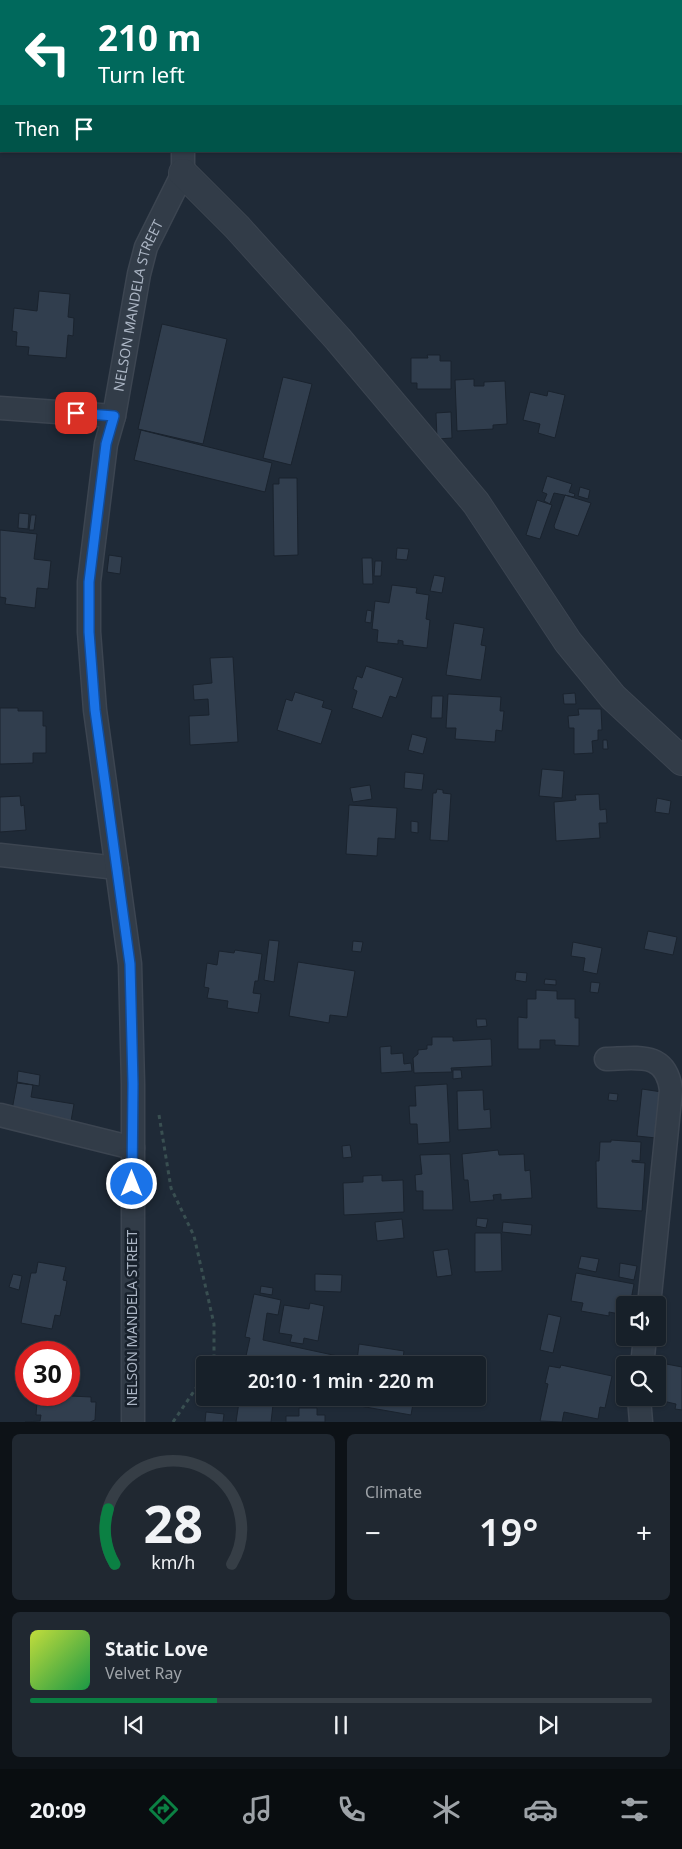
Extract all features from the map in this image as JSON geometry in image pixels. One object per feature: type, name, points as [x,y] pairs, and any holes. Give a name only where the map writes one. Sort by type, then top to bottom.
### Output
[{"type":"street","name":"NELSON MANDELA STREET","points":[[132,1422],[133,1148],[130,964],[95,710],[89,632],[89,582],[106,444],[114,416],[146,247],[183,162]]},
{"type":"street","points":[[183,162],[237,227],[338,339],[476,503],[568,642],[613,697],[682,761]]},
{"type":"street","points":[[0,408],[114,416]]},
{"type":"street","points":[[0,855],[117,868]]},
{"type":"street","points":[[606,1059],[637,1058],[659,1062],[669,1074],[672,1090],[649,1296]]},
{"type":"street","points":[[0,1115],[133,1148]]},
{"type":"street","points":[[639,1406],[640,1422]]},
{"type":"path","points":[[158,1109],[171,1188],[194,1236],[214,1324],[214,1356]]},
{"type":"path","points":[[173,1422],[196,1388]]},
{"type":"building","points":[[39,291],[70,294],[68,317],[74,318],[73,336],[68,335],[66,358],[28,355],[29,347],[16,346],[17,332],[12,331],[14,308],[37,311]]},
{"type":"building","points":[[162,324],[227,339],[203,444],[138,429]]},
{"type":"building","points":[[427,355],[440,355],[440,361],[451,361],[451,389],[417,389],[417,383],[411,383],[411,358],[428,358]]},
{"type":"building","points":[[283,377],[312,384],[291,465],[263,458]]},
{"type":"building","points":[[474,379],[474,386],[484,386],[484,382],[505,381],[507,424],[493,425],[493,429],[457,431],[455,380]]},
{"type":"building","points":[[548,391],[565,395],[555,438],[538,433],[540,424],[523,420],[530,392],[547,396]]},
{"type":"building","points":[[451,412],[452,438],[437,439],[436,413]]},
{"type":"building","points":[[141,430],[272,463],[265,492],[134,460]]},
{"type":"building","points":[[547,476],[572,484],[569,492],[575,494],[574,497],[554,493],[550,504],[544,501],[547,494],[542,492]]},
{"type":"building","points":[[279,478],[297,478],[298,555],[274,556],[273,484],[279,484]]},
{"type":"building","points":[[580,487],[590,490],[588,499],[578,496]]},
{"type":"building","points":[[565,495],[591,503],[578,536],[555,529],[554,526]]},
{"type":"building","points":[[537,500],[552,505],[540,539],[526,535]]},
{"type":"building","points":[[19,513],[29,514],[28,529],[18,528]]},
{"type":"building","points":[[31,515],[36,515],[34,530],[29,530]]},
{"type":"building","points":[[0,530],[37,534],[34,559],[51,561],[48,589],[37,588],[35,608],[5,604],[6,598],[0,597]]},
{"type":"building","points":[[397,548],[409,549],[407,560],[396,559]]},
{"type":"building","points":[[109,555],[122,557],[120,574],[107,572]]},
{"type":"building","points":[[362,558],[372,558],[373,584],[363,584]]},
{"type":"building","points":[[375,561],[382,561],[381,576],[374,576]]},
{"type":"building","points":[[434,575],[445,577],[442,593],[430,591]]},
{"type":"building","points":[[392,585],[417,588],[416,593],[429,595],[426,619],[430,620],[427,648],[403,645],[403,641],[398,640],[398,644],[377,642],[378,630],[372,629],[375,601],[389,603]]},
{"type":"building","points":[[367,610],[372,611],[371,623],[365,622]]},
{"type":"building","points":[[454,623],[484,628],[481,645],[486,646],[481,680],[446,675]]},
{"type":"building","points":[[233,657],[238,742],[190,745],[189,716],[209,715],[208,699],[194,700],[193,685],[212,683],[210,658]]},
{"type":"building","points":[[366,666],[403,678],[396,698],[390,696],[382,718],[352,708],[357,691],[353,689],[357,676],[362,678]]},
{"type":"building","points":[[295,692],[324,701],[322,707],[332,710],[321,744],[277,730],[286,699],[292,701]]},
{"type":"building","points":[[575,693],[576,704],[564,704],[563,694]]},
{"type":"building","points":[[448,694],[501,697],[500,711],[504,711],[502,731],[496,730],[495,742],[455,739],[456,728],[446,728]]},
{"type":"building","points":[[432,696],[443,696],[442,718],[431,718]]},
{"type":"building","points":[[0,708],[18,708],[18,711],[43,711],[43,726],[46,726],[46,753],[33,753],[33,763],[0,764]]},
{"type":"building","points":[[578,709],[601,709],[602,730],[598,730],[598,740],[592,741],[593,753],[574,754],[574,728],[569,728],[568,716],[579,715]]},
{"type":"building","points":[[412,734],[427,738],[423,754],[408,750]]},
{"type":"building","points":[[603,740],[607,740],[608,749],[603,749]]},
{"type":"building","points":[[542,769],[564,771],[562,798],[539,796]]},
{"type":"building","points":[[405,772],[424,774],[422,790],[404,788]]},
{"type":"building","points":[[370,785],[372,799],[353,802],[350,788]]},
{"type":"building","points":[[437,789],[443,790],[443,793],[451,794],[448,841],[430,840],[433,793],[436,793]]},
{"type":"building","points":[[599,794],[600,810],[606,809],[607,823],[599,823],[600,838],[556,841],[554,802],[576,800],[575,795]]},
{"type":"building","points":[[20,796],[21,806],[24,805],[26,830],[0,832],[0,797]]},
{"type":"building","points":[[657,798],[671,801],[669,814],[655,812]]},
{"type":"building","points":[[349,805],[397,808],[395,839],[378,838],[377,856],[346,854]]},
{"type":"building","points":[[411,821],[418,822],[418,833],[411,832]]},
{"type":"building","points":[[648,931],[677,937],[673,955],[644,949]]},
{"type":"building","points":[[269,940],[279,941],[274,982],[264,980]]},
{"type":"building","points":[[353,941],[363,942],[361,952],[352,951]]},
{"type":"building","points":[[573,942],[602,948],[597,974],[583,971],[585,958],[571,956]]},
{"type":"building","points":[[235,950],[262,954],[258,981],[255,981],[253,993],[261,994],[258,1013],[227,1008],[228,1001],[207,998],[209,988],[204,987],[207,963],[217,965],[219,951],[234,953]]},
{"type":"building","points":[[298,962],[355,971],[347,1017],[330,1015],[329,1023],[289,1016]]},
{"type":"building","points":[[516,972],[527,973],[526,982],[515,980]]},
{"type":"building","points":[[545,979],[556,980],[556,985],[544,984]]},
{"type":"building","points":[[591,982],[600,983],[598,993],[590,992]]},
{"type":"building","points":[[536,990],[557,991],[557,999],[575,999],[575,1018],[579,1018],[579,1046],[555,1045],[555,1040],[540,1040],[540,1049],[518,1049],[518,1017],[527,1018],[527,999],[536,999]]},
{"type":"building","points":[[476,1019],[486,1019],[487,1026],[477,1027]]},
{"type":"building","points":[[432,1037],[453,1037],[453,1041],[491,1039],[492,1066],[451,1068],[452,1072],[414,1073],[413,1058],[418,1054],[418,1050],[427,1049],[427,1045],[432,1045]]},
{"type":"building","points":[[391,1046],[391,1054],[403,1053],[404,1064],[411,1063],[412,1071],[381,1073],[380,1047]]},
{"type":"building","points":[[453,1070],[461,1070],[462,1078],[453,1079]]},
{"type":"building","points":[[18,1071],[40,1075],[39,1086],[17,1082]]},
{"type":"building","points":[[17,1083],[33,1085],[31,1097],[74,1104],[71,1121],[12,1110]]},
{"type":"building","points":[[447,1084],[450,1142],[418,1144],[417,1124],[410,1124],[409,1106],[416,1106],[415,1086]]},
{"type":"building","points":[[642,1089],[662,1092],[656,1138],[637,1136]]},
{"type":"building","points":[[483,1090],[484,1110],[490,1109],[491,1128],[458,1130],[457,1091]]},
{"type":"building","points":[[609,1093],[618,1094],[617,1101],[608,1100]]},
{"type":"building","points":[[611,1140],[641,1142],[640,1161],[632,1160],[632,1162],[645,1163],[642,1211],[597,1208],[596,1161],[599,1161],[600,1142],[611,1142]]},
{"type":"building","points":[[350,1145],[352,1157],[343,1158],[342,1146]]},
{"type":"building","points":[[498,1150],[499,1155],[524,1154],[525,1171],[530,1170],[532,1198],[501,1200],[501,1194],[493,1195],[494,1200],[470,1202],[468,1180],[464,1180],[462,1154]]},
{"type":"building","points":[[450,1154],[453,1210],[423,1210],[423,1191],[416,1191],[415,1175],[422,1174],[420,1155]]},
{"type":"building","points":[[382,1175],[382,1181],[403,1180],[404,1212],[344,1215],[343,1183],[363,1182],[363,1176]]},
{"type":"building","points":[[477,1218],[488,1219],[486,1228],[476,1226]]},
{"type":"building","points":[[402,1219],[404,1238],[377,1241],[375,1222]]},
{"type":"building","points":[[503,1222],[532,1225],[531,1235],[502,1232]]},
{"type":"building","points":[[475,1233],[501,1233],[502,1271],[475,1272]]},
{"type":"building","points":[[448,1249],[452,1275],[437,1277],[433,1251]]},
{"type":"building","points":[[581,1256],[599,1259],[596,1272],[578,1268]]},
{"type":"building","points":[[38,1262],[66,1267],[63,1280],[67,1281],[60,1316],[55,1315],[52,1329],[21,1323],[31,1273],[36,1273]]},
{"type":"building","points":[[620,1263],[637,1266],[634,1280],[619,1277]]},
{"type":"building","points":[[576,1273],[634,1284],[632,1296],[616,1296],[616,1313],[609,1312],[609,1316],[581,1311],[583,1303],[571,1301]]},
{"type":"building","points":[[13,1274],[22,1276],[19,1290],[9,1287]]},
{"type":"building","points":[[315,1274],[342,1275],[341,1292],[315,1291]]},
{"type":"building","points":[[261,1286],[273,1288],[272,1295],[260,1293]]},
{"type":"building","points":[[254,1294],[281,1300],[278,1315],[267,1313],[263,1340],[338,1356],[246,1356],[250,1338],[245,1337]]},
{"type":"building","points":[[310,1303],[324,1306],[318,1341],[304,1338],[303,1344],[290,1342],[292,1335],[279,1333],[284,1305],[309,1309]]},
{"type":"building","points":[[548,1314],[561,1317],[553,1353],[540,1350]]},
{"type":"building","points":[[359,1344],[404,1351],[403,1356],[358,1356]]},
{"type":"building","points":[[666,1364],[682,1367],[682,1410],[675,1409],[676,1404],[666,1402]]},
{"type":"building","points":[[561,1365],[612,1376],[605,1408],[600,1407],[598,1419],[564,1412],[562,1422],[540,1421],[548,1384],[545,1383],[549,1366],[560,1368]]},
{"type":"building","points":[[80,1396],[91,1397],[91,1402],[96,1402],[95,1420],[90,1422],[25,1422],[40,1421],[41,1415],[36,1415],[37,1406],[80,1406]]},
{"type":"building","points":[[238,1406],[273,1406],[271,1422],[236,1422]]},
{"type":"building","points":[[360,1406],[413,1406],[411,1415]]},
{"type":"building","points":[[299,1408],[317,1408],[317,1415],[325,1415],[325,1422],[286,1422],[286,1416],[299,1416]]},
{"type":"building","points":[[206,1412],[224,1414],[223,1422],[205,1422]]},
{"type":"route","points":[[76,413],[114,416],[106,444],[89,582],[89,632],[95,710],[130,964],[133,1084],[132,1184]]}]
